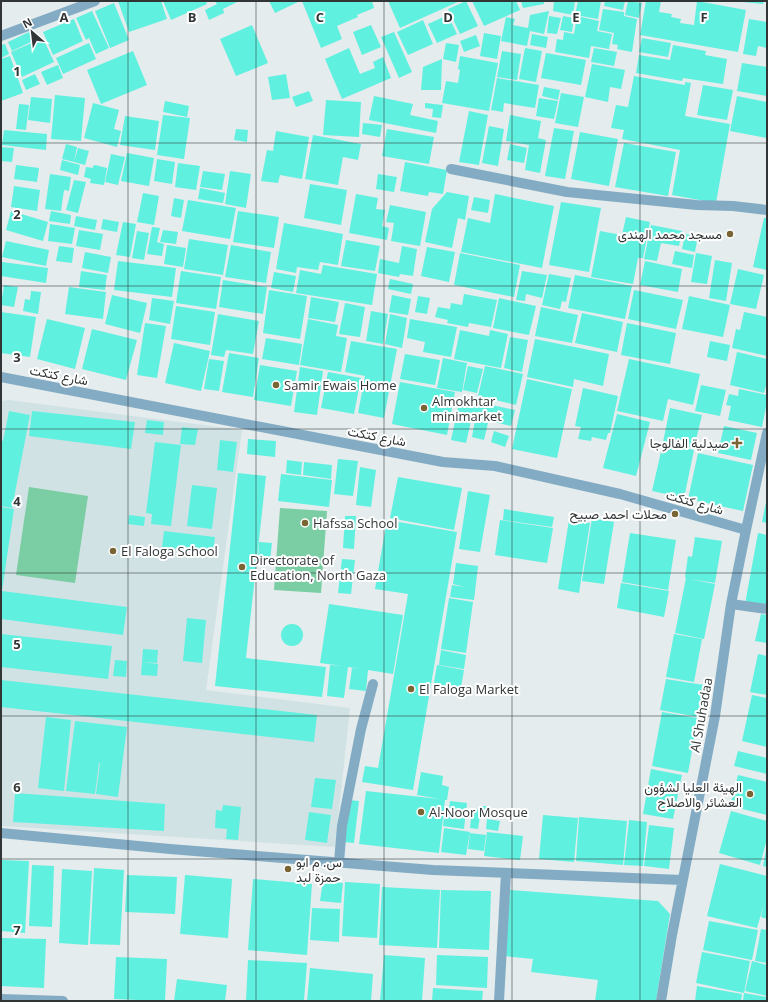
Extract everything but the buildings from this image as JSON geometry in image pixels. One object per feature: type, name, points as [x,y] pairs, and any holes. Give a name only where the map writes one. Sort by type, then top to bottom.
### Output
[{"type":"street","points":[[1,36],[95,1]]},
{"type":"street","points":[[451,169],[567,192],[697,205],[733,206],[767,210]]},
{"type":"street","name":"شارع كتكت","points":[[1,377],[443,462],[495,466],[620,494],[746,530]]},
{"type":"street","name":"Al Shuhadaa","points":[[661,1001],[682,880],[715,716],[731,604],[767,433]]},
{"type":"street","points":[[731,604],[767,610]]},
{"type":"street","points":[[339,862],[343,819],[361,729],[373,684]]},
{"type":"street","points":[[1,834],[433,870],[682,880]]},
{"type":"street","points":[[499,1001],[506,873]]},
{"type":"street","points":[[1,999],[63,1001]]},
{"type":"shaded area","points":[[9,400],[242,430],[206,690],[350,708],[335,847],[1,826],[1,401]]},
{"type":"green space","points":[[29,487],[88,496],[75,583],[16,575]]},
{"type":"green space","points":[[280,508],[327,511],[321,593],[274,590]]},
{"type":"place","name":"مسجد محمد الهندى","points":[[730,234]]},
{"type":"place","name":"Samir Ewais Home","points":[[276,385]]},
{"type":"place","name":"Almokhtar minimarket","points":[[424,408]]},
{"type":"place","name":"صيدلية الفالوجا","points":[[737,443]]},
{"type":"place","name":"محلات احمد صبيح","points":[[675,514]]},
{"type":"place","name":"Hafssa School","points":[[305,523]]},
{"type":"place","name":"El Faloga School","points":[[113,551]]},
{"type":"place","name":"Directorate of Education, North Gaza","points":[[242,567]]},
{"type":"place","name":"El Faloga Market","points":[[411,689]]},
{"type":"place","name":"الهيئة العليا لشؤون العشائر والاصلاح","points":[[750,794]]},
{"type":"place","name":"Al-Noor Mosque","points":[[421,812]]},
{"type":"place","name":"س. م ابو حمزة لبد","points":[[288,869]]}]
